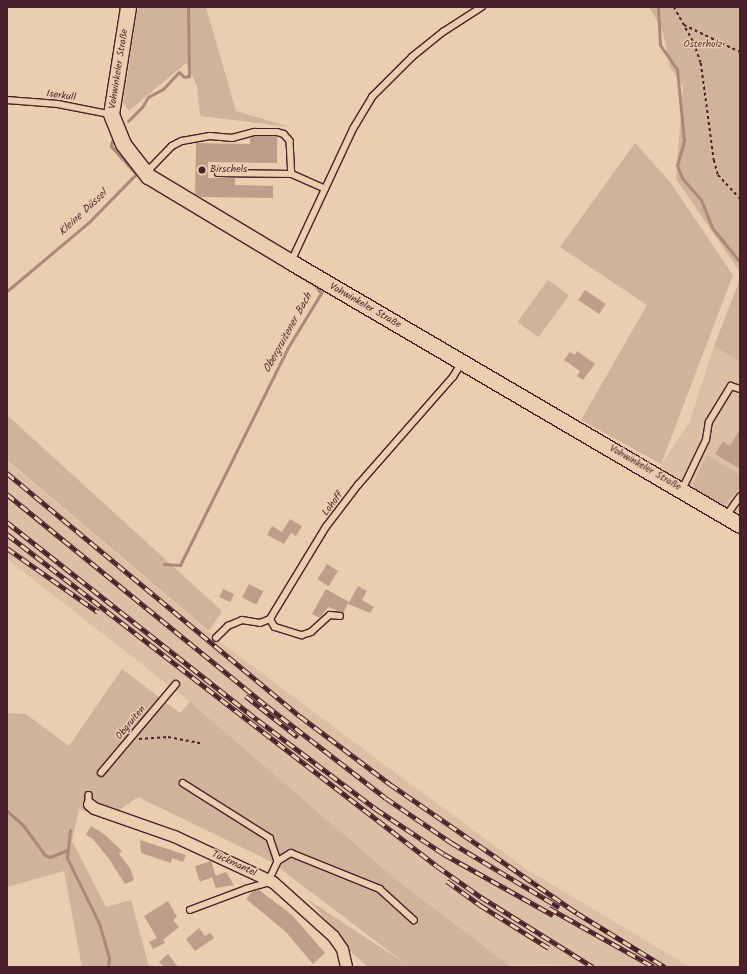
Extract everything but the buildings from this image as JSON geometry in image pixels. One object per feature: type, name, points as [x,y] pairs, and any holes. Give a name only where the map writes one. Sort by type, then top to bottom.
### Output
[{"type":"street","name":"Vohwinkeler Straße","points":[[128,7],[112,114],[123,144],[146,173],[161,185],[740,525]]},
{"type":"street","name":"Tückmantel","points":[[89,799],[94,808],[174,836],[271,881],[332,936],[342,949],[346,967]]},
{"type":"lane","points":[[291,262],[361,114],[372,98],[412,57],[443,32],[482,7]]},
{"type":"lane","name":"Iserkull","points":[[7,100],[58,104],[112,114]]},
{"type":"lane","points":[[146,173],[172,146],[182,141],[210,136],[232,138],[254,132],[277,132],[284,134],[290,141],[292,174]]},
{"type":"lane","points":[[218,174],[292,174],[325,189]]},
{"type":"lane","name":"Lohoff","points":[[270,619],[326,527],[358,485],[453,377],[462,362]]},
{"type":"lane","points":[[682,490],[706,440],[709,422],[731,386],[740,389]]},
{"type":"lane","points":[[726,516],[740,497]]},
{"type":"lane","points":[[216,638],[228,626],[242,620],[260,623],[270,619],[275,627],[302,635],[311,632],[330,615],[340,616]]},
{"type":"lane","name":"Obgruiten","points":[[101,773],[176,684]]},
{"type":"lane","points":[[183,783],[270,838],[278,861],[271,881],[190,910]]},
{"type":"lane","points":[[278,861],[291,853],[380,890],[414,920]]},
{"type":"path","points":[[674,7],[701,63],[714,160],[718,175],[740,199]]},
{"type":"path","points":[[684,25],[740,52]]},
{"type":"path","points":[[128,740],[168,737],[200,743]]},
{"type":"shaded area","points":[[714,346],[740,362],[740,509],[737,513],[657,471],[689,423]]},
{"type":"shaded area","points":[[7,461],[223,644],[389,768],[526,869],[690,967],[508,965],[398,881],[190,702],[7,559]]},
{"type":"green space","points":[[138,7],[206,7],[236,111],[290,127],[200,116],[197,86],[186,63],[129,111],[123,103]]},
{"type":"green space","name":"Osterholz","points":[[649,7],[740,7],[740,272],[676,179],[683,86],[670,67],[663,32]]},
{"type":"green space","points":[[635,143],[670,182],[733,275],[661,464],[581,420],[647,305],[560,247]]},
{"type":"green space","points":[[740,279],[740,362],[714,346]]},
{"type":"green space","points":[[548,280],[569,295],[538,337],[517,322]]},
{"type":"green space","points":[[7,415],[222,611],[209,631],[7,460]]},
{"type":"green space","points":[[707,455],[740,475],[740,487],[723,507],[697,493],[693,484]]},
{"type":"green space","points":[[122,669],[180,713],[190,702],[398,881],[511,967],[368,967],[351,952],[336,930],[307,899],[406,964],[270,861],[138,797],[106,819],[79,809],[72,841],[106,907],[131,900],[149,967],[82,967],[64,871],[7,887],[7,713],[26,714],[69,746]]},
{"type":"waterway","name":"Kleine Düssel","points":[[128,121],[142,107],[148,97],[163,89],[179,72],[184,77],[189,76],[188,7]]},
{"type":"waterway","points":[[658,7],[660,45],[677,69],[684,141],[677,165],[682,178],[701,200],[713,229],[740,262]]},
{"type":"waterway","name":"Kleine Düssel","points":[[7,291],[90,221],[136,174],[111,146],[112,141]]},
{"type":"waterway","name":"Obergruitener Bach","points":[[164,564],[180,565],[287,349],[321,293],[315,285],[296,274]]},
{"type":"waterway","points":[[7,811],[23,825],[45,855],[50,857],[67,850]]},
{"type":"waterway","name":"Obergruitener Bach","points":[[70,830],[67,858],[99,923],[109,958],[108,967]]},
{"type":"railway","points":[[7,473],[300,716],[390,784],[577,913],[665,967]]},
{"type":"railway","points":[[7,494],[267,706],[386,798],[452,843],[559,907]]},
{"type":"railway","points":[[7,522],[258,720],[376,809],[444,854],[553,915]]},
{"type":"railway","points":[[7,534],[437,866],[481,897],[593,967]]},
{"type":"railway","points":[[7,548],[98,612]]},
{"type":"railway","points":[[246,696],[298,737]]},
{"type":"railway","points":[[447,881],[480,905],[549,948]]},
{"type":"railway","points":[[549,908],[654,967]]},
{"type":"place","name":"Birschels","points":[[202,170]]}]
